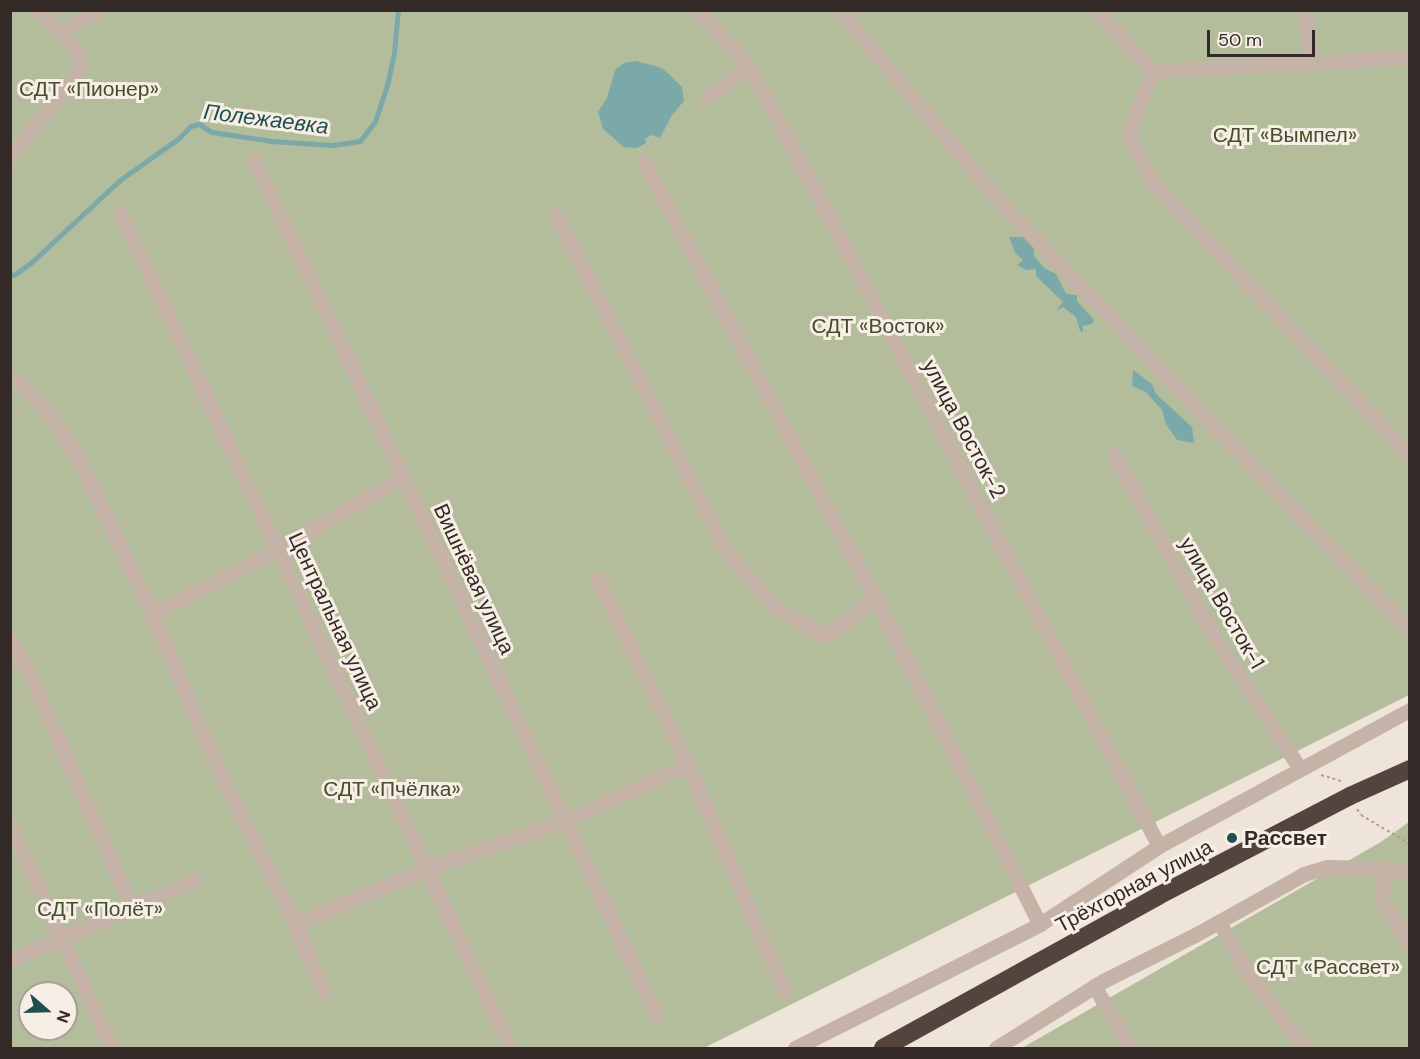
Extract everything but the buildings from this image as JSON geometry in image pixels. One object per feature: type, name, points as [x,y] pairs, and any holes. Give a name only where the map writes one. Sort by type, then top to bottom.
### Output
[{"type":"highway","name":"Трёхгорная улица","points":[[883,1048],[1158,896],[1350,796],[1410,769]]},
{"type":"street","points":[[10,157],[72,80],[79,68],[78,53],[61,32],[36,10]]},
{"type":"street","name":"улица Восток-2","points":[[697,10],[750,67],[1159,846]]},
{"type":"street","points":[[838,10],[1000,202],[1410,631]]},
{"type":"street","points":[[1096,10],[1152,71]]},
{"type":"street","points":[[1305,10],[1311,62]]},
{"type":"street","points":[[61,32],[98,11]]},
{"type":"street","points":[[1152,71],[1410,57]]},
{"type":"street","points":[[707,97],[750,67]]},
{"type":"street","points":[[1152,71],[1129,132],[1152,181],[1410,456]]},
{"type":"street","name":"Вишнёвая улица","points":[[254,160],[404,476],[494,673],[567,820],[656,1014]]},
{"type":"street","points":[[644,162],[875,598],[1040,924]]},
{"type":"street","name":"Центральная улица","points":[[120,212],[510,1048]]},
{"type":"street","points":[[556,215],[724,548],[775,608],[826,636],[875,598]]},
{"type":"street","points":[[19,382],[45,408],[64,434],[152,614],[221,776],[295,924],[324,993]]},
{"type":"street","name":"улица Восток-1","points":[[1114,455],[1214,636],[1300,769]]},
{"type":"street","points":[[152,614],[279,549],[404,476]]},
{"type":"street","points":[[597,578],[688,765],[784,991]]},
{"type":"street","points":[[10,638],[31,677],[132,908]]},
{"type":"street","points":[[795,1048],[1040,924],[1159,846],[1410,710]]},
{"type":"street","points":[[295,924],[426,869],[567,820],[688,765]]},
{"type":"street","points":[[10,824],[111,1048]]},
{"type":"street","points":[[996,1048],[1094,986],[1219,922],[1304,874],[1327,867],[1384,868],[1410,873]]},
{"type":"street","points":[[1384,868],[1382,899],[1410,943]]},
{"type":"street","points":[[10,960],[196,880]]},
{"type":"street","points":[[1219,922],[1249,975],[1304,1048]]},
{"type":"street","points":[[1094,986],[1131,1048]]},
{"type":"green space","points":[[10,11],[1409,11],[1409,695],[704,1048],[11,1048]]},
{"type":"green space","name":"СДТ «Рассвет»","points":[[1409,822],[1409,1048],[1022,1048],[1381,842]]},
{"type":"water","points":[[636,61],[662,68],[682,87],[684,101],[672,115],[660,138],[651,135],[645,139],[646,143],[637,148],[624,147],[603,129],[598,112],[607,98],[615,70],[624,63]]},
{"type":"water","points":[[1009,237],[1023,237],[1034,248],[1034,256],[1044,268],[1056,274],[1066,294],[1077,295],[1077,301],[1094,320],[1092,324],[1083,326],[1083,332],[1080,331],[1076,317],[1063,307],[1056,311],[1063,302],[1036,276],[1036,269],[1027,270],[1017,265],[1023,260],[1015,253]]},
{"type":"water","points":[[1133,370],[1152,384],[1156,394],[1192,427],[1194,443],[1177,440],[1166,424],[1162,410],[1146,392],[1132,386]]},
{"type":"waterway","name":"Полежаевка","points":[[10,274],[14,275],[32,262],[120,180],[178,139],[191,126],[199,124],[212,132],[272,141],[332,145],[360,141],[375,122],[387,86],[394,53],[398,10]]},
{"type":"place","name":"Рассвет","points":[[1232,838]]},
{"type":"park label","name":"СДТ «Пионер»","points":[[89,89]]},
{"type":"park label","name":"СДТ «Вымпел»","points":[[1285,135]]},
{"type":"park label","name":"СДТ «Восток»","points":[[878,326]]},
{"type":"park label","name":"СДТ «Пчёлка»","points":[[392,789]]},
{"type":"park label","name":"СДТ «Полёт»","points":[[100,909]]}]
